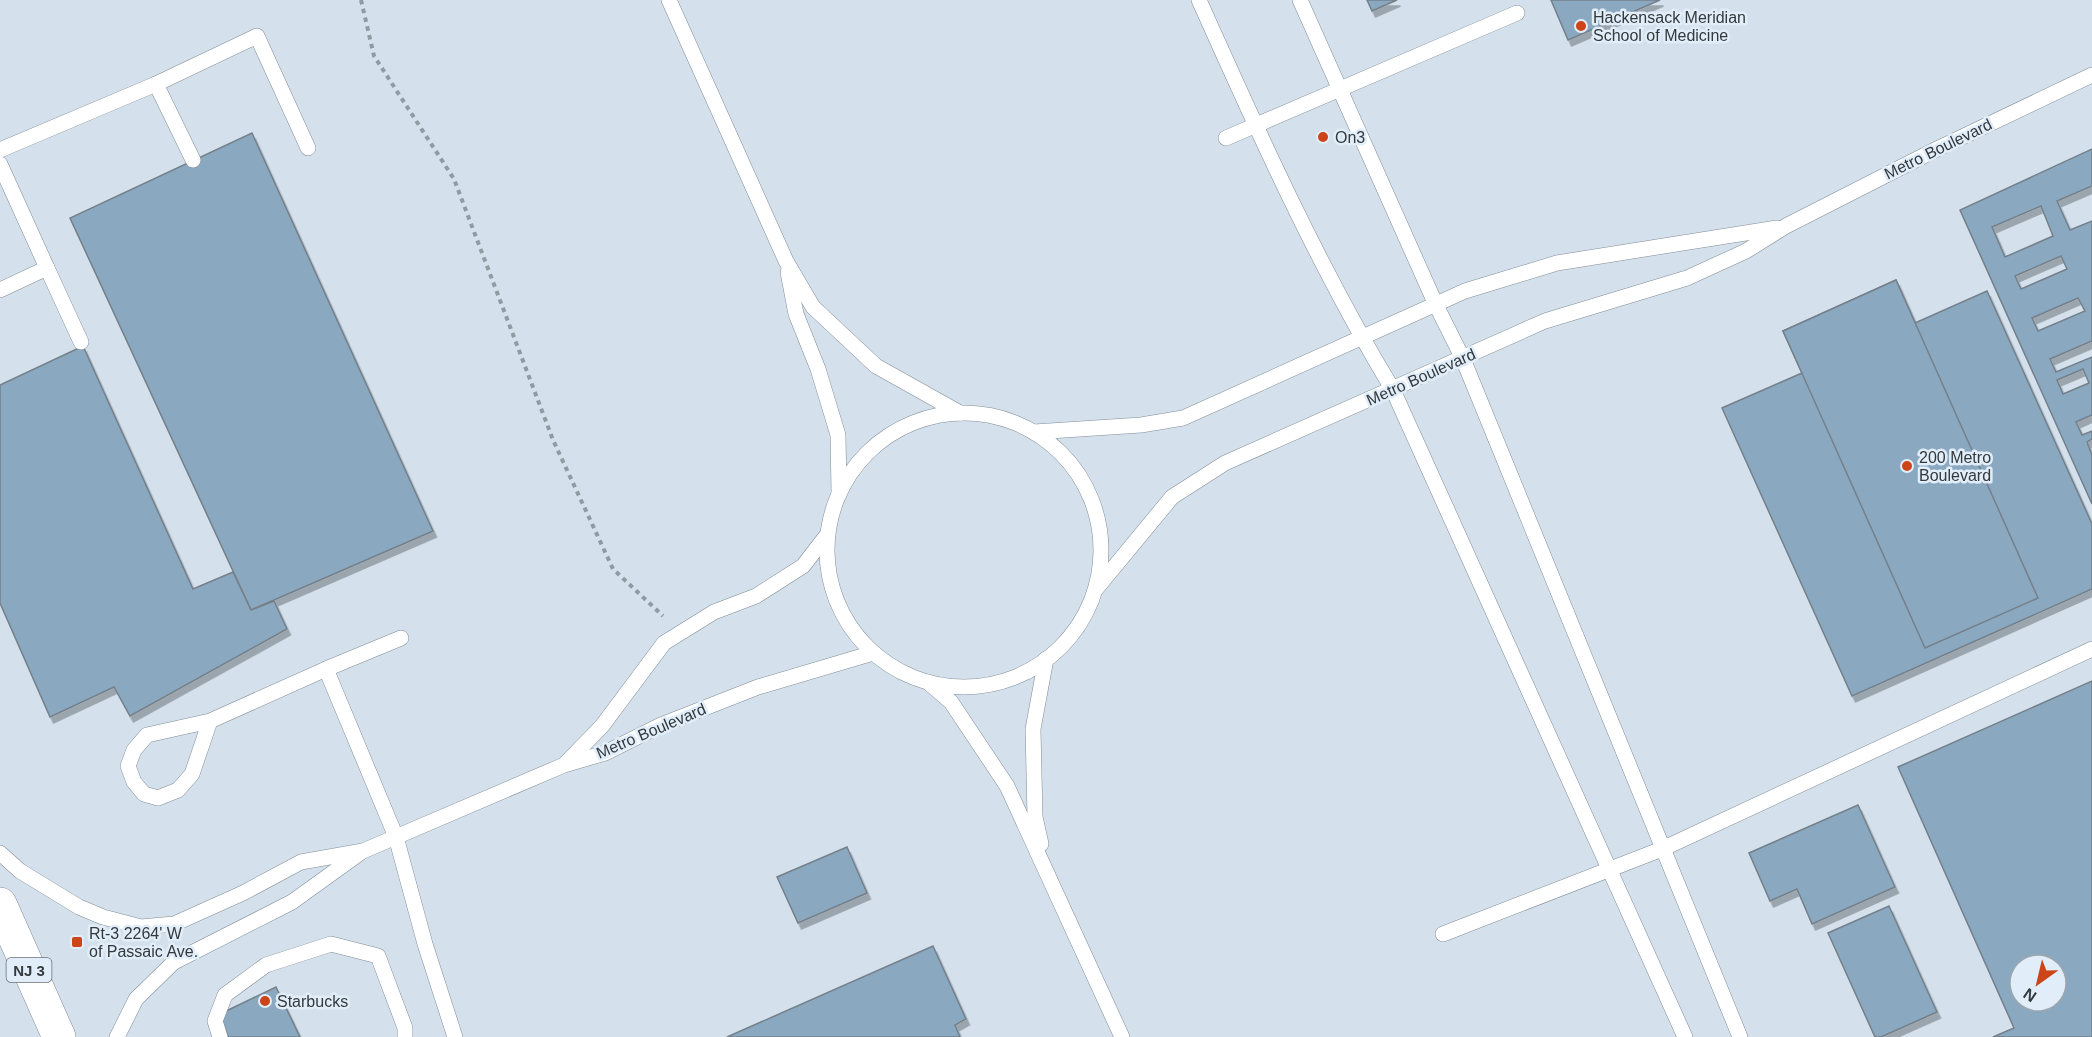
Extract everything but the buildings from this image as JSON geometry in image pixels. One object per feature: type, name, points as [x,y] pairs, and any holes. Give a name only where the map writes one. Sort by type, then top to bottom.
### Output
[{"type":"highway","name":"NJ 3","points":[[0,904],[59,1037]]},
{"type":"lane","points":[[669,0],[786,261],[813,307],[876,366],[963,415]]},
{"type":"lane","points":[[1199,0],[1254,125],[1360,337],[1393,390],[1685,1037]]},
{"type":"lane","points":[[1300,0],[1436,305],[1463,359],[1740,1037]]},
{"type":"lane","points":[[1226,138],[1516,14]]},
{"type":"lane","points":[[0,150],[156,84],[257,36],[308,148]]},
{"type":"lane","name":"Metro Boulevard","points":[[1096,589],[1172,497],[1225,463],[1545,321],[1686,278],[1746,251],[1786,226],[1937,149],[2092,75]]},
{"type":"lane","points":[[156,84],[193,160]]},
{"type":"lane","points":[[0,164],[81,342]]},
{"type":"lane","name":"Metro Boulevard","points":[[1034,432],[1141,425],[1184,418],[1465,291],[1557,263],[1786,226]]},
{"type":"lane","points":[[786,261],[796,314],[818,369],[838,435],[839,493],[827,535],[829,578],[845,619],[873,653],[910,677],[925,681],[953,688],[996,684],[1037,668],[1072,637],[1096,589],[1102,549],[1093,503],[1070,462],[1034,432],[990,415],[943,414],[898,429],[863,456],[839,493]]},
{"type":"lane","points":[[0,290],[47,268]]},
{"type":"lane","name":"Metro Boulevard","points":[[564,765],[603,726],[664,643],[714,612],[756,596],[803,566],[827,535]]},
{"type":"lane","points":[[210,721],[192,774],[178,790],[158,798],[144,794],[134,782],[129,766],[134,750],[147,735],[210,721],[401,638]]},
{"type":"lane","points":[[1443,934],[1662,849],[2092,648]]},
{"type":"lane","name":"Metro Boulevard","points":[[564,765],[605,753],[661,725],[758,687],[873,653]]},
{"type":"lane","points":[[1046,659],[1034,729],[1035,817],[1047,871]]},
{"type":"lane","points":[[326,669],[396,837],[425,944],[455,1037]]},
{"type":"lane","points":[[925,681],[951,702],[1007,786],[1122,1037]]},
{"type":"lane","points":[[117,1037],[136,999],[174,962],[292,902],[363,851],[564,765]]},
{"type":"lane","points":[[0,853],[20,871],[79,907],[103,917],[141,927],[174,924],[243,893],[301,862],[363,851]]},
{"type":"lane","points":[[220,1037],[215,1021],[225,995],[266,965],[331,944],[378,956],[405,1028],[405,1037]]},
{"type":"path","points":[[361,0],[374,56],[454,179],[554,440],[613,569],[681,632]]},
{"type":"place","name":"Hackensack Meridian School of Medicine","points":[[1581,26]]},
{"type":"place","name":"On3","points":[[1323,137]]},
{"type":"place","name":"200 Metro Boulevard","points":[[1907,466]]},
{"type":"place","name":"Rt-3 2264' W of Passaic Ave.","points":[[77,942]]},
{"type":"place","name":"Starbucks","points":[[265,1001]]}]
